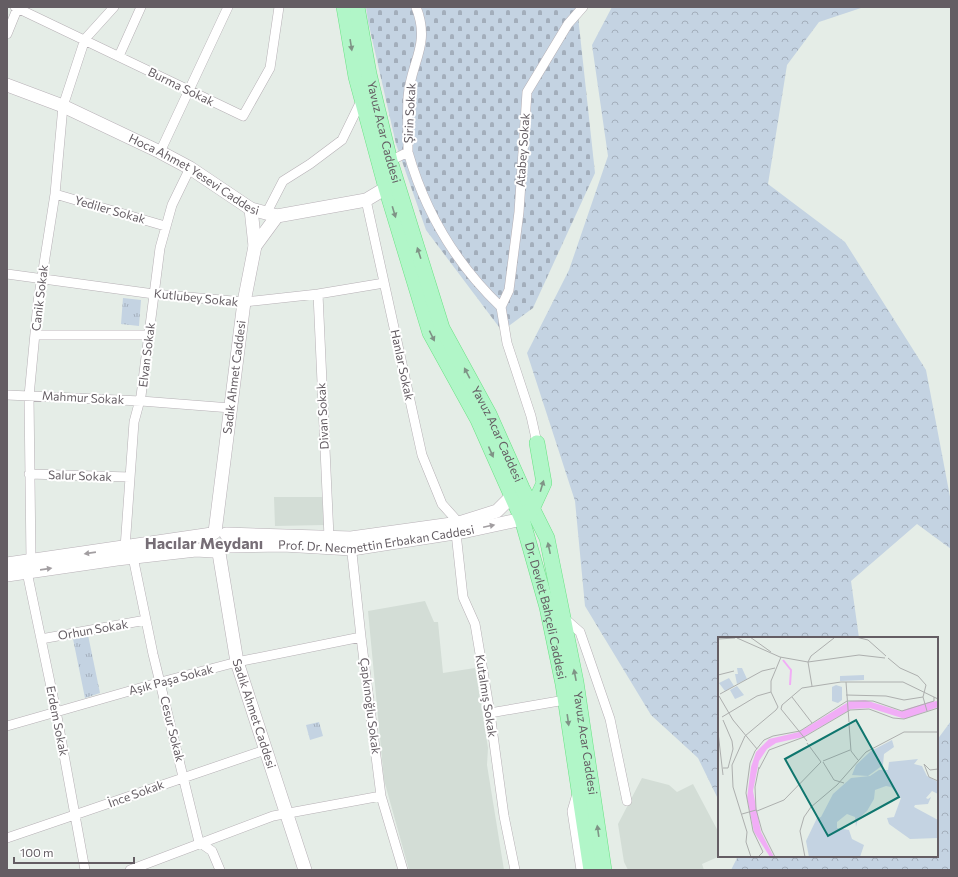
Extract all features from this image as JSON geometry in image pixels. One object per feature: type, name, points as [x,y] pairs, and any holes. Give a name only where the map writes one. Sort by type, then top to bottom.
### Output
[{"type":"main road","name":"Yavuz Acar Caddesi","points":[[344,7],[356,77],[386,188],[430,333],[478,420],[527,514],[547,538],[576,682],[604,870]]},
{"type":"main road","name":"Yavuz Acar Caddesi","points":[[357,7],[369,74],[390,161],[442,328],[489,414],[517,493]]},
{"type":"main road","name":"Hoca Ahmet Yesevi Caddesi","points":[[7,86],[64,106],[160,152],[190,168],[251,209],[272,215],[366,200],[386,188]]},
{"type":"main road","name":"Sadık Ahmet Caddesi","points":[[251,209],[255,246],[244,302],[218,510],[220,541],[237,662],[305,870]]},
{"type":"main road","name":"Sadık Ahmet Caddesi","points":[[255,246],[272,215]]},
{"type":"main road","points":[[517,493],[535,473],[537,442]]},
{"type":"main road","points":[[527,514],[544,483],[537,442]]},
{"type":"main road","name":"Prof. Dr. Necmettin Erbakan Caddesi","points":[[457,528],[497,511],[517,493]]},
{"type":"main road","name":"Prof. Dr. Necmettin Erbakan Caddesi","points":[[220,541],[283,545],[351,544],[457,528],[527,514]]},
{"type":"main road","name":"Dr. Devlet Bahçeli Caddesi","points":[[527,514],[565,700],[591,870]]},
{"type":"main road","name":"Prof. Dr. Necmettin Erbakan Caddesi","points":[[7,575],[29,567],[129,552],[220,541],[329,537],[351,544]]},
{"type":"main road","name":"Prof. Dr. Necmettin Erbakan Caddesi","points":[[7,564],[29,567]]},
{"type":"street","points":[[7,34],[17,7]]},
{"type":"street","name":"Burma Sokak","points":[[17,7],[243,116],[270,68],[279,7]]},
{"type":"street","points":[[85,39],[114,7]]},
{"type":"street","points":[[119,56],[141,7]]},
{"type":"street","points":[[160,152],[228,7]]},
{"type":"street","name":"Şirin Sokak","points":[[390,161],[408,152],[408,97],[413,71],[420,52],[422,37],[420,16],[416,7]]},
{"type":"street","name":"Atabey Sokak","points":[[501,307],[509,290],[519,212],[527,92],[568,24],[583,7]]},
{"type":"street","name":"Canik Sokak","points":[[29,567],[29,396],[35,335],[41,279],[55,194],[64,106],[85,39]]},
{"type":"street","points":[[272,215],[283,181],[310,164],[342,140],[362,99]]},
{"type":"street","points":[[408,152],[415,176],[429,211],[451,250],[481,287],[501,307],[507,343],[531,416],[537,442]]},
{"type":"street","name":"Elvan Sokak","points":[[129,552],[130,477],[134,422],[141,400],[154,294],[165,226],[172,205],[190,168]]},
{"type":"street","name":"Yediler Sokak","points":[[55,194],[165,226]]},
{"type":"street","name":"Hanlar Sokak","points":[[366,200],[422,455],[442,504],[457,528]]},
{"type":"street","name":"Kutlubey Sokak","points":[[7,274],[154,294],[244,302],[318,294],[384,283]]},
{"type":"street","name":"Divan Sokak","points":[[318,294],[329,537]]},
{"type":"street","points":[[35,335],[150,334]]},
{"type":"street","name":"Mahmur Sokak","points":[[7,395],[141,400],[231,408]]},
{"type":"street","name":"Salur Sokak","points":[[29,474],[130,477]]},
{"type":"street","name":"Kutalmış Sokak","points":[[457,528],[463,597],[475,624],[490,713],[504,816],[515,870]]},
{"type":"street","name":"Çapkınoğlu Sokak","points":[[351,544],[381,796],[403,870]]},
{"type":"street","name":"Cesur Sokak","points":[[129,552],[199,842]]},
{"type":"street","name":"Erdem Sokak","points":[[29,567],[41,639],[85,870]]},
{"type":"street","points":[[563,617],[580,632],[610,719],[627,801]]},
{"type":"street","name":"Orhun Sokak","points":[[41,639],[146,620]]},
{"type":"street","name":"Aşık Paşa Sokak","points":[[7,726],[237,662],[361,637]]},
{"type":"street","points":[[490,713],[565,700]]},
{"type":"street","name":"İnce Sokak","points":[[7,838],[265,750]]},
{"type":"street","points":[[579,788],[572,811],[580,870]]},
{"type":"street","points":[[130,870],[147,867],[199,842],[273,816],[381,796]]},
{"type":"street","points":[[199,842],[212,851],[220,870]]},
{"type":"shaded area","points":[[274,497],[322,497],[324,525],[275,526]]},
{"type":"shaded area","points":[[425,601],[434,622],[438,622],[443,673],[475,668],[488,748],[487,765],[504,870],[409,870],[384,780],[368,611]]},
{"type":"shaded area","points":[[642,778],[669,785],[677,792],[693,784],[718,831],[718,857],[702,864],[704,870],[628,870],[624,862],[618,824]]},
{"type":"green space","points":[[366,7],[577,7],[595,173],[533,308],[502,331],[426,230],[396,144]]},
{"type":"green space","points":[[612,7],[864,7],[819,22],[787,65],[768,184],[845,242],[926,370],[951,502],[951,549],[917,524],[851,581],[859,637],[718,637],[718,799],[698,758],[651,715],[585,606],[575,501],[527,353],[569,270],[608,156],[592,45]]},
{"type":"green space","points":[[123,298],[141,300],[139,326],[121,324]]},
{"type":"green space","points":[[88,635],[100,693],[85,698],[73,639]]},
{"type":"green space","points":[[951,721],[951,870],[731,870],[738,857],[938,857],[938,739]]},
{"type":"green space","points":[[319,722],[323,736],[310,740],[306,725]]},
{"type":"district","name":"Hacılar Meydanı","points":[[204,543]]}]
